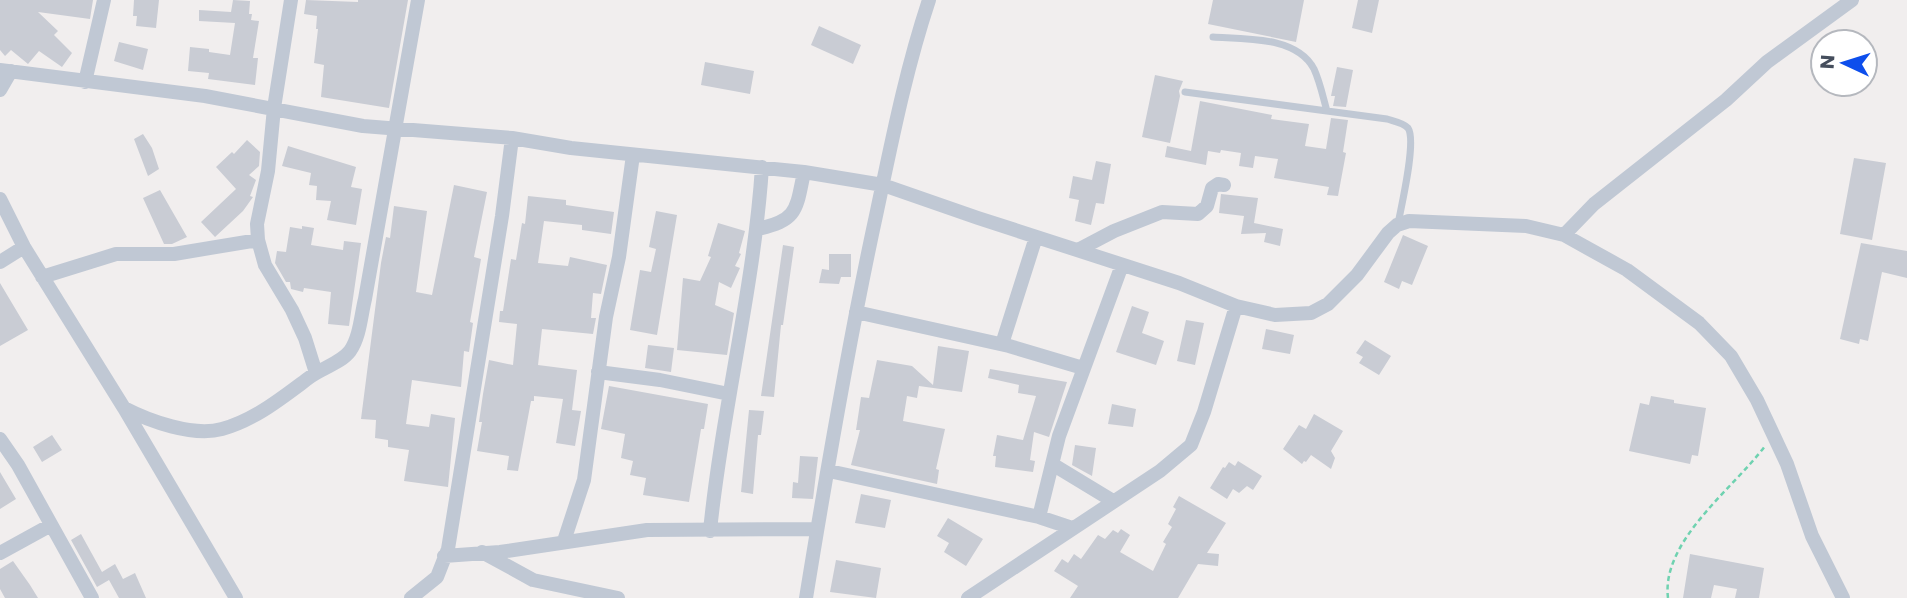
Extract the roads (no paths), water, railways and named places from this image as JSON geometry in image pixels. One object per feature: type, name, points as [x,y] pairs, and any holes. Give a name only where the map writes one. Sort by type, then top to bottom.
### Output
[{"type":"street","points":[[85,82],[104,0]]},
{"type":"street","points":[[290,0],[274,108],[270,158],[257,224],[258,240],[265,265],[305,338],[316,373]]},
{"type":"street","points":[[124,408],[149,421],[196,430],[220,430],[247,420],[351,350],[365,299],[418,0]]},
{"type":"street","points":[[806,598],[856,312],[906,75],[929,0]]},
{"type":"street","points":[[1564,235],[1594,204],[1727,100],[1767,62],[1852,0]]},
{"type":"street","points":[[0,90],[5,71],[205,96],[363,126],[512,138],[633,155],[804,172],[883,185],[1191,287],[1236,306],[1275,315],[1311,313],[1328,304],[1397,225],[1409,221],[1526,226],[1564,235],[1627,270],[1699,323],[1731,356],[1757,400],[1787,464],[1812,536],[1843,598]]},
{"type":"street","points":[[411,598],[437,577],[444,556],[460,481],[512,138]]},
{"type":"street","points":[[564,541],[584,480],[606,317],[619,257],[633,155]]},
{"type":"street","points":[[710,531],[729,394],[758,229],[762,167]]},
{"type":"street","points":[[758,229],[785,222],[792,214],[804,172]]},
{"type":"street","points":[[1078,250],[1114,231],[1163,212],[1198,214],[1207,206],[1212,188],[1219,184],[1224,185]]},
{"type":"street","points":[[0,199],[24,247],[124,408],[236,598]]},
{"type":"street","points":[[1002,344],[1036,237]]},
{"type":"street","points":[[42,277],[116,254],[174,254],[258,240]]},
{"type":"street","points":[[0,262],[24,247]]},
{"type":"street","points":[[1040,517],[1056,445],[1122,265]]},
{"type":"street","points":[[968,598],[1160,471],[1191,445],[1204,412],[1236,306]]},
{"type":"street","points":[[856,312],[1002,344],[1083,368]]},
{"type":"street","points":[[598,372],[660,380],[729,394]]},
{"type":"street","points":[[0,439],[18,465],[92,598]]},
{"type":"street","points":[[1052,464],[1113,501]]},
{"type":"street","points":[[829,471],[1040,517],[1072,528]]},
{"type":"street","points":[[0,553],[51,525]]},
{"type":"street","points":[[444,556],[647,530],[817,529]]},
{"type":"street","points":[[482,552],[533,580],[618,598]]},
{"type":"lane","points":[[1213,37],[1277,43],[1302,55],[1312,66],[1327,111]]},
{"type":"lane","points":[[1185,92],[1387,119],[1406,127],[1409,131],[1410,157],[1397,225]]}]
